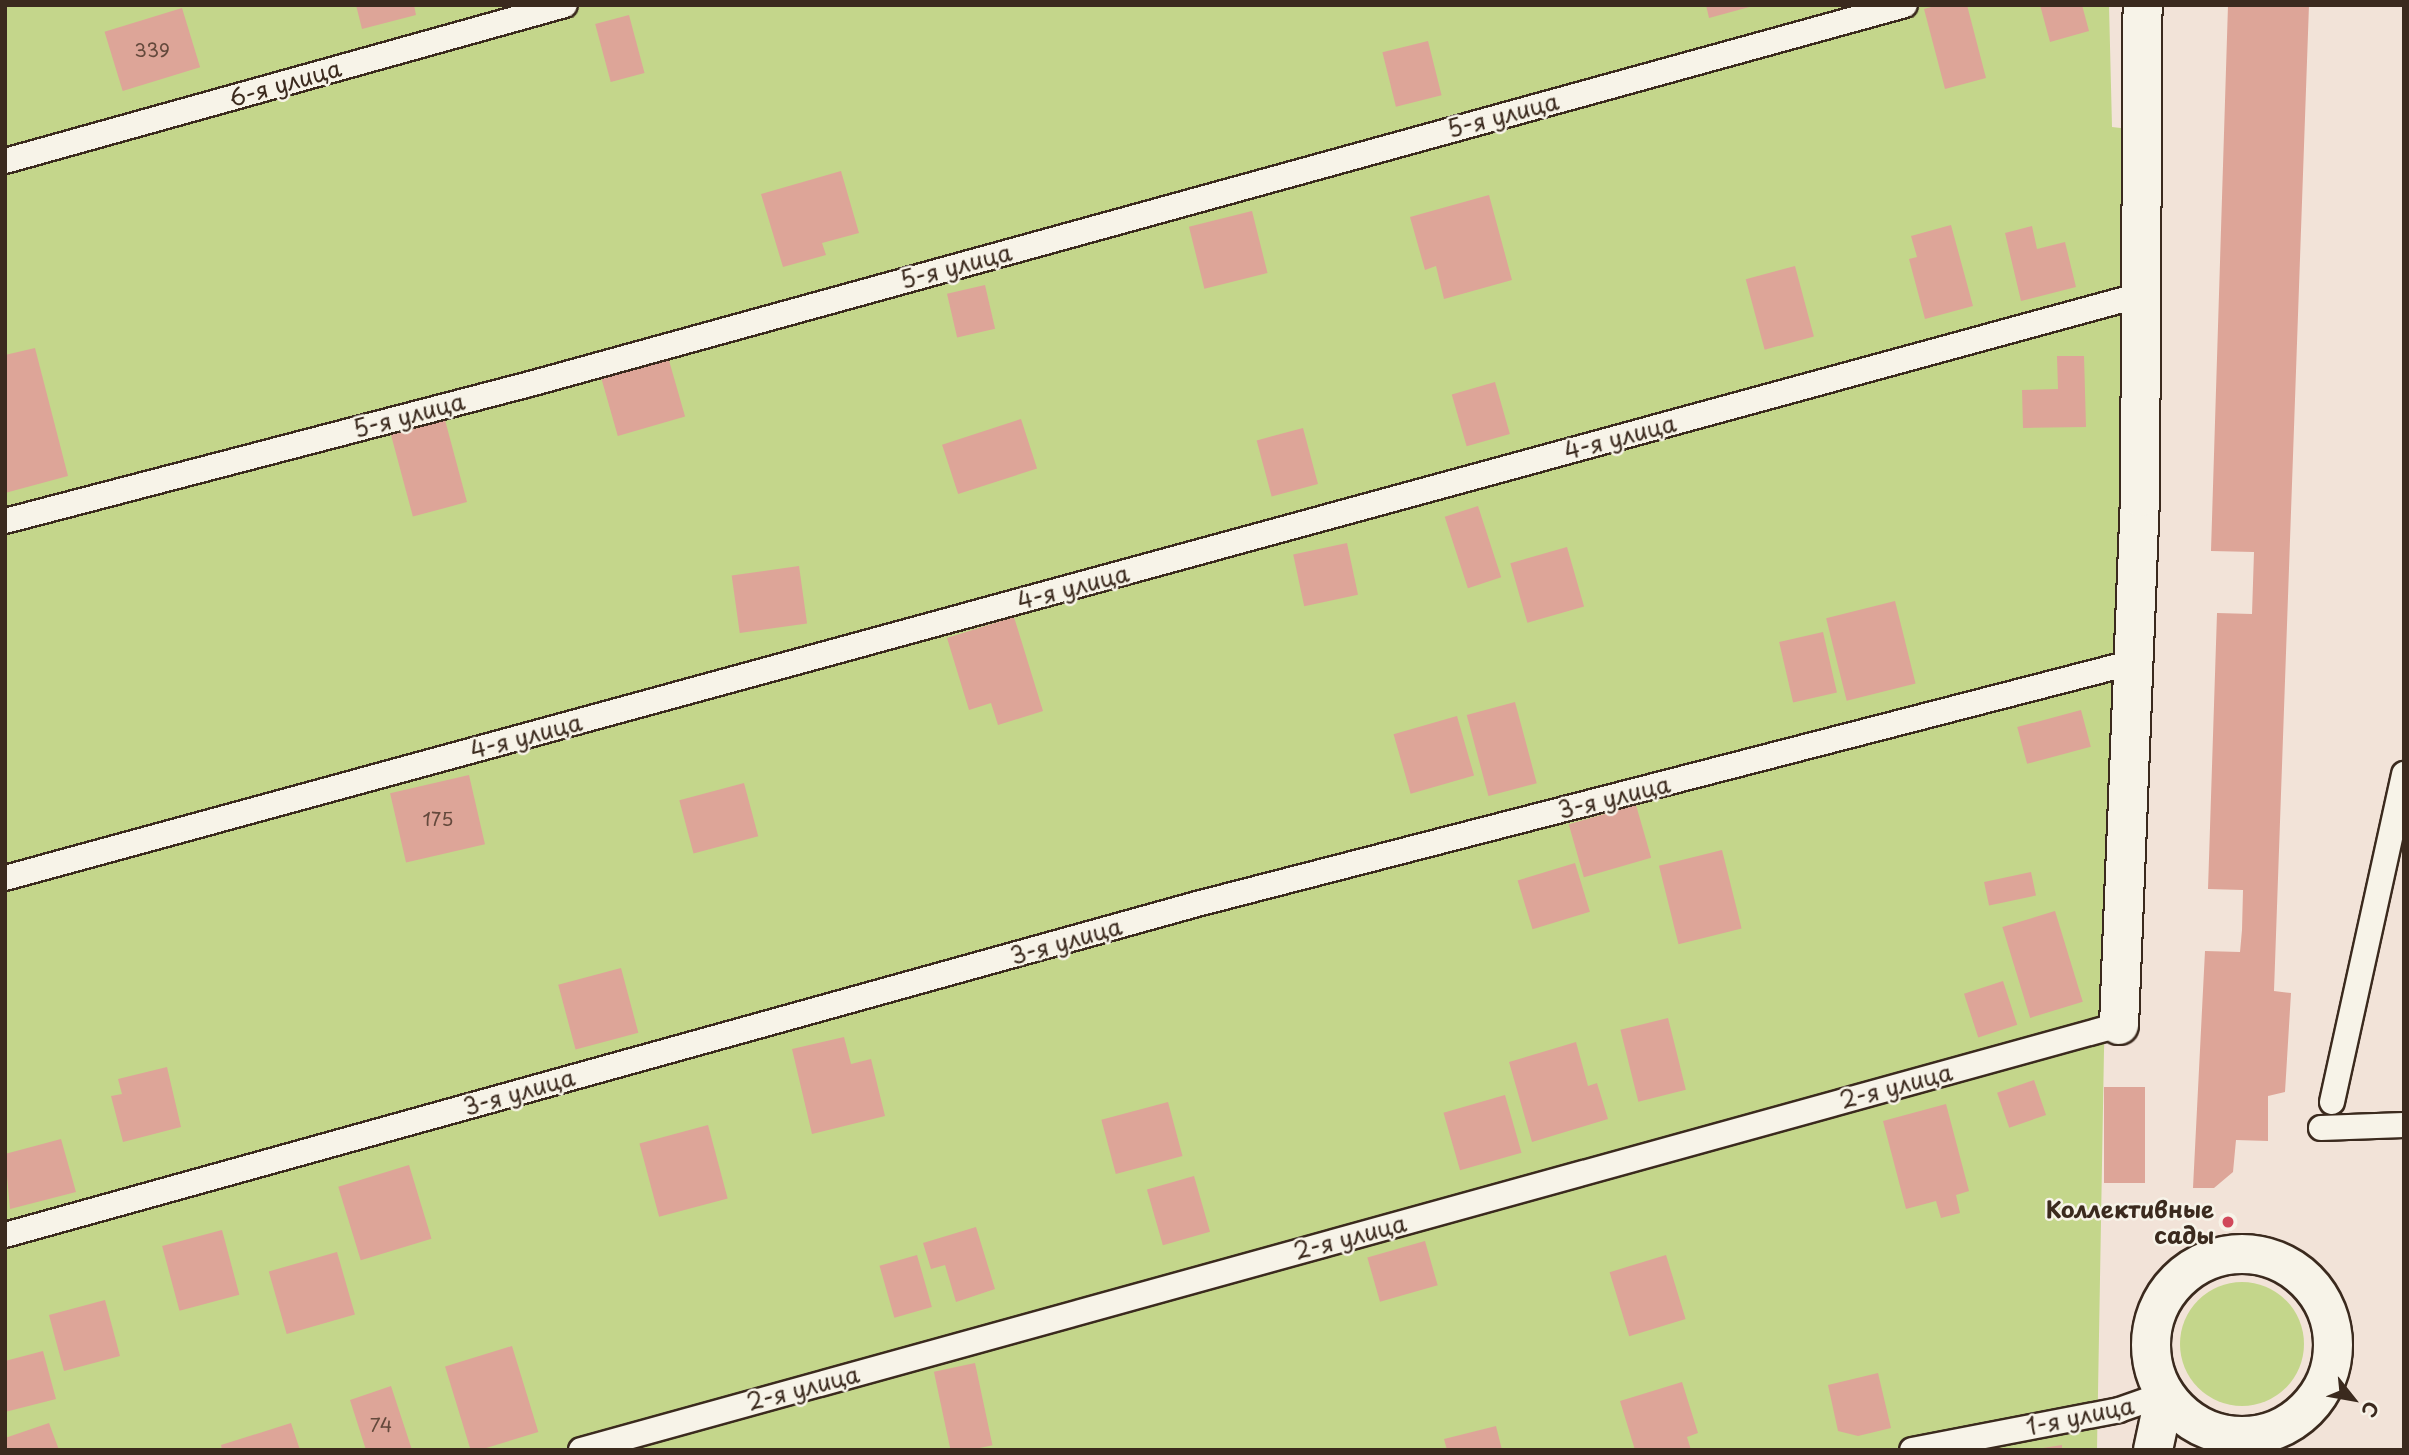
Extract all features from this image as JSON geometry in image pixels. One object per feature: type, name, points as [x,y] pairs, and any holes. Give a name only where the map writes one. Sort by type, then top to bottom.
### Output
[{"type":"street","points":[[2119,1025],[2130,663],[2140,497],[2143,5]]},
{"type":"street","points":[[2227,1255],[2263,1256],[2295,1271],[2320,1297],[2333,1348],[2325,1383],[2305,1412],[2274,1431],[2244,1443],[2204,1429],[2189,1420],[2165,1394],[2157,1377],[2151,1343],[2159,1308],[2179,1279],[2227,1255]]},
{"type":"street","points":[[2153,1450],[2165,1394]]},
{"type":"lane","name":"6-я улица","points":[[5,161],[565,5]]},
{"type":"lane","name":"5-я улица","points":[[5,521],[530,384],[1905,5]]},
{"type":"lane","name":"4-я улица","points":[[5,878],[2141,295]]},
{"type":"lane","name":"3-я улица","points":[[5,1235],[1197,904],[2130,663]]},
{"type":"lane","points":[[2333,1102],[2404,774]]},
{"type":"lane","name":"2-я улица","points":[[581,1450],[2119,1025]]},
{"type":"lane","points":[[2321,1128],[2404,1125]]},
{"type":"lane","name":"1-я улица","points":[[1912,1450],[2119,1410],[2165,1394]]},
{"type":"green space","points":[[5,5],[2109,5],[2112,127],[2129,129],[2128,415],[2104,1050],[2097,1450],[5,1450]]},
{"type":"green space","points":[[2242,1282],[2266,1287],[2286,1300],[2299,1320],[2304,1344],[2299,1368],[2286,1388],[2266,1401],[2242,1406],[2218,1401],[2198,1388],[2185,1368],[2180,1344],[2185,1320],[2198,1300],[2218,1287]]},
{"type":"building","points":[[356,5],[414,5],[416,15],[362,29]]},
{"type":"building","points":[[1706,5],[1752,5],[1753,6],[1709,18]]},
{"type":"building","points":[[1939,5],[1967,5],[1986,78],[1945,89],[1924,9]]},
{"type":"building","points":[[2040,5],[2082,5],[2089,31],[2050,42]]},
{"type":"building","points":[[2228,5],[2309,5],[2274,991],[2291,993],[2285,1092],[2268,1096],[2268,1141],[2236,1140],[2233,1172],[2214,1188],[2193,1188],[2205,951],[2240,952],[2242,930],[2243,890],[2208,889],[2217,613],[2252,614],[2254,552],[2211,551]]},
{"type":"building","points":[[182,8],[200,67],[123,91],[105,32]]},
{"type":"building","points":[[629,15],[645,73],[611,82],[595,24]]},
{"type":"building","points":[[1428,41],[1442,95],[1396,107],[1382,52]]},
{"type":"building","points":[[841,171],[859,233],[822,243],[826,255],[783,267],[761,194]]},
{"type":"building","points":[[1489,195],[1512,280],[1444,299],[1436,266],[1425,270],[1410,217]]},
{"type":"building","points":[[1252,211],[1267,273],[1204,289],[1189,227]]},
{"type":"building","points":[[1951,225],[1973,306],[1925,319],[1909,259],[1917,257],[1911,236]]},
{"type":"building","points":[[2032,226],[2037,249],[2065,242],[2076,287],[2021,301],[2005,233]]},
{"type":"building","points":[[1795,266],[1814,337],[1765,350],[1746,279]]},
{"type":"building","points":[[985,285],[995,329],[957,338],[947,294]]},
{"type":"building","points":[[35,348],[68,476],[5,493],[5,355]]},
{"type":"building","points":[[2057,356],[2084,356],[2086,427],[2023,428],[2022,390],[2058,389]]},
{"type":"building","points":[[668,357],[685,417],[618,436],[601,376]]},
{"type":"building","points":[[1495,382],[1510,434],[1467,446],[1452,394]]},
{"type":"building","points":[[1021,419],[1037,468],[958,494],[942,445]]},
{"type":"building","points":[[445,420],[467,502],[413,517],[391,434]]},
{"type":"building","points":[[1303,428],[1318,484],[1272,496],[1257,440]]},
{"type":"building","points":[[1478,506],[1501,577],[1468,588],[1445,517]]},
{"type":"building","points":[[1347,543],[1358,595],[1304,606],[1293,554]]},
{"type":"building","points":[[1567,547],[1584,607],[1527,623],[1510,563]]},
{"type":"building","points":[[799,566],[807,623],[740,633],[732,575]]},
{"type":"building","points":[[1895,601],[1916,683],[1847,701],[1826,618]]},
{"type":"building","points":[[1014,617],[1043,711],[998,725],[991,703],[969,710],[947,638]]},
{"type":"building","points":[[1823,632],[1837,692],[1793,703],[1779,642]]},
{"type":"building","points":[[1515,702],[1537,783],[1488,796],[1467,715]]},
{"type":"building","points":[[2081,710],[2091,747],[2027,764],[2017,727]]},
{"type":"building","points":[[1457,716],[1474,776],[1411,794],[1394,734]]},
{"type":"building","points":[[469,775],[485,844],[406,862],[390,793]]},
{"type":"building","points":[[744,783],[758,836],[694,853],[679,800]]},
{"type":"building","points":[[1636,805],[1651,858],[1584,877],[1569,824]]},
{"type":"building","points":[[1722,850],[1742,929],[1679,944],[1659,866]]},
{"type":"building","points":[[1575,863],[1590,912],[1533,929],[1518,881]]},
{"type":"building","points":[[2031,872],[2036,895],[1989,905],[1984,882]]},
{"type":"building","points":[[2055,911],[2083,1002],[2030,1018],[2002,927]]},
{"type":"building","points":[[621,968],[638,1033],[576,1050],[558,985]]},
{"type":"building","points":[[2003,981],[2017,1025],[1978,1037],[1964,994]]},
{"type":"building","points":[[1668,1018],[1686,1090],[1638,1102],[1620,1030]]},
{"type":"building","points":[[844,1037],[851,1064],[871,1059],[885,1116],[812,1134],[792,1049]]},
{"type":"building","points":[[1576,1042],[1588,1086],[1597,1083],[1608,1119],[1532,1142],[1509,1062]]},
{"type":"building","points":[[167,1067],[181,1127],[123,1142],[111,1096],[122,1094],[118,1079]]},
{"type":"building","points":[[2034,1080],[2046,1115],[2009,1128],[1997,1093]]},
{"type":"building","points":[[2104,1087],[2145,1087],[2145,1183],[2104,1183]]},
{"type":"building","points":[[1505,1095],[1522,1153],[1460,1170],[1443,1113]]},
{"type":"building","points":[[1168,1102],[1182,1156],[1116,1174],[1101,1120]]},
{"type":"building","points":[[1946,1104],[1969,1191],[1956,1195],[1960,1213],[1941,1218],[1936,1201],[1906,1209],[1883,1121]]},
{"type":"building","points":[[708,1125],[728,1198],[659,1217],[639,1143]]},
{"type":"building","points":[[61,1139],[76,1192],[10,1209],[5,1154]]},
{"type":"building","points":[[409,1165],[432,1239],[361,1260],[338,1187]]},
{"type":"building","points":[[1194,1176],[1210,1232],[1163,1245],[1147,1190]]},
{"type":"building","points":[[976,1227],[995,1289],[956,1302],[945,1265],[931,1269],[923,1243]]},
{"type":"building","points":[[222,1230],[239,1295],[179,1311],[162,1246]]},
{"type":"building","points":[[1425,1241],[1438,1285],[1380,1302],[1367,1258]]},
{"type":"building","points":[[337,1252],[355,1314],[287,1334],[269,1272]]},
{"type":"building","points":[[917,1255],[932,1307],[894,1318],[880,1266]]},
{"type":"building","points":[[1666,1255],[1686,1319],[1629,1336],[1610,1272]]},
{"type":"building","points":[[105,1300],[120,1356],[64,1371],[49,1315]]},
{"type":"building","points":[[512,1346],[538,1432],[480,1450],[471,1450],[445,1366]]},
{"type":"building","points":[[43,1351],[56,1399],[5,1412],[5,1361]]},
{"type":"building","points":[[975,1363],[992,1445],[970,1450],[951,1450],[934,1372]]},
{"type":"building","points":[[1878,1373],[1891,1428],[1858,1436],[1838,1431],[1828,1385]]},
{"type":"building","points":[[1682,1382],[1698,1433],[1687,1437],[1691,1450],[1635,1450],[1620,1401]]},
{"type":"building","points":[[391,1386],[412,1450],[366,1450],[350,1400]]},
{"type":"building","points":[[49,1423],[59,1450],[5,1450],[5,1438]]},
{"type":"building","points":[[291,1423],[300,1450],[222,1450],[221,1445]]},
{"type":"building","points":[[1496,1426],[1502,1450],[1447,1450],[1444,1439]]},
{"type":"building","points":[[2062,1445],[2062,1450],[2043,1448]]},
{"type":"place","name":"Коллективные сады","points":[[2228,1222]]}]
